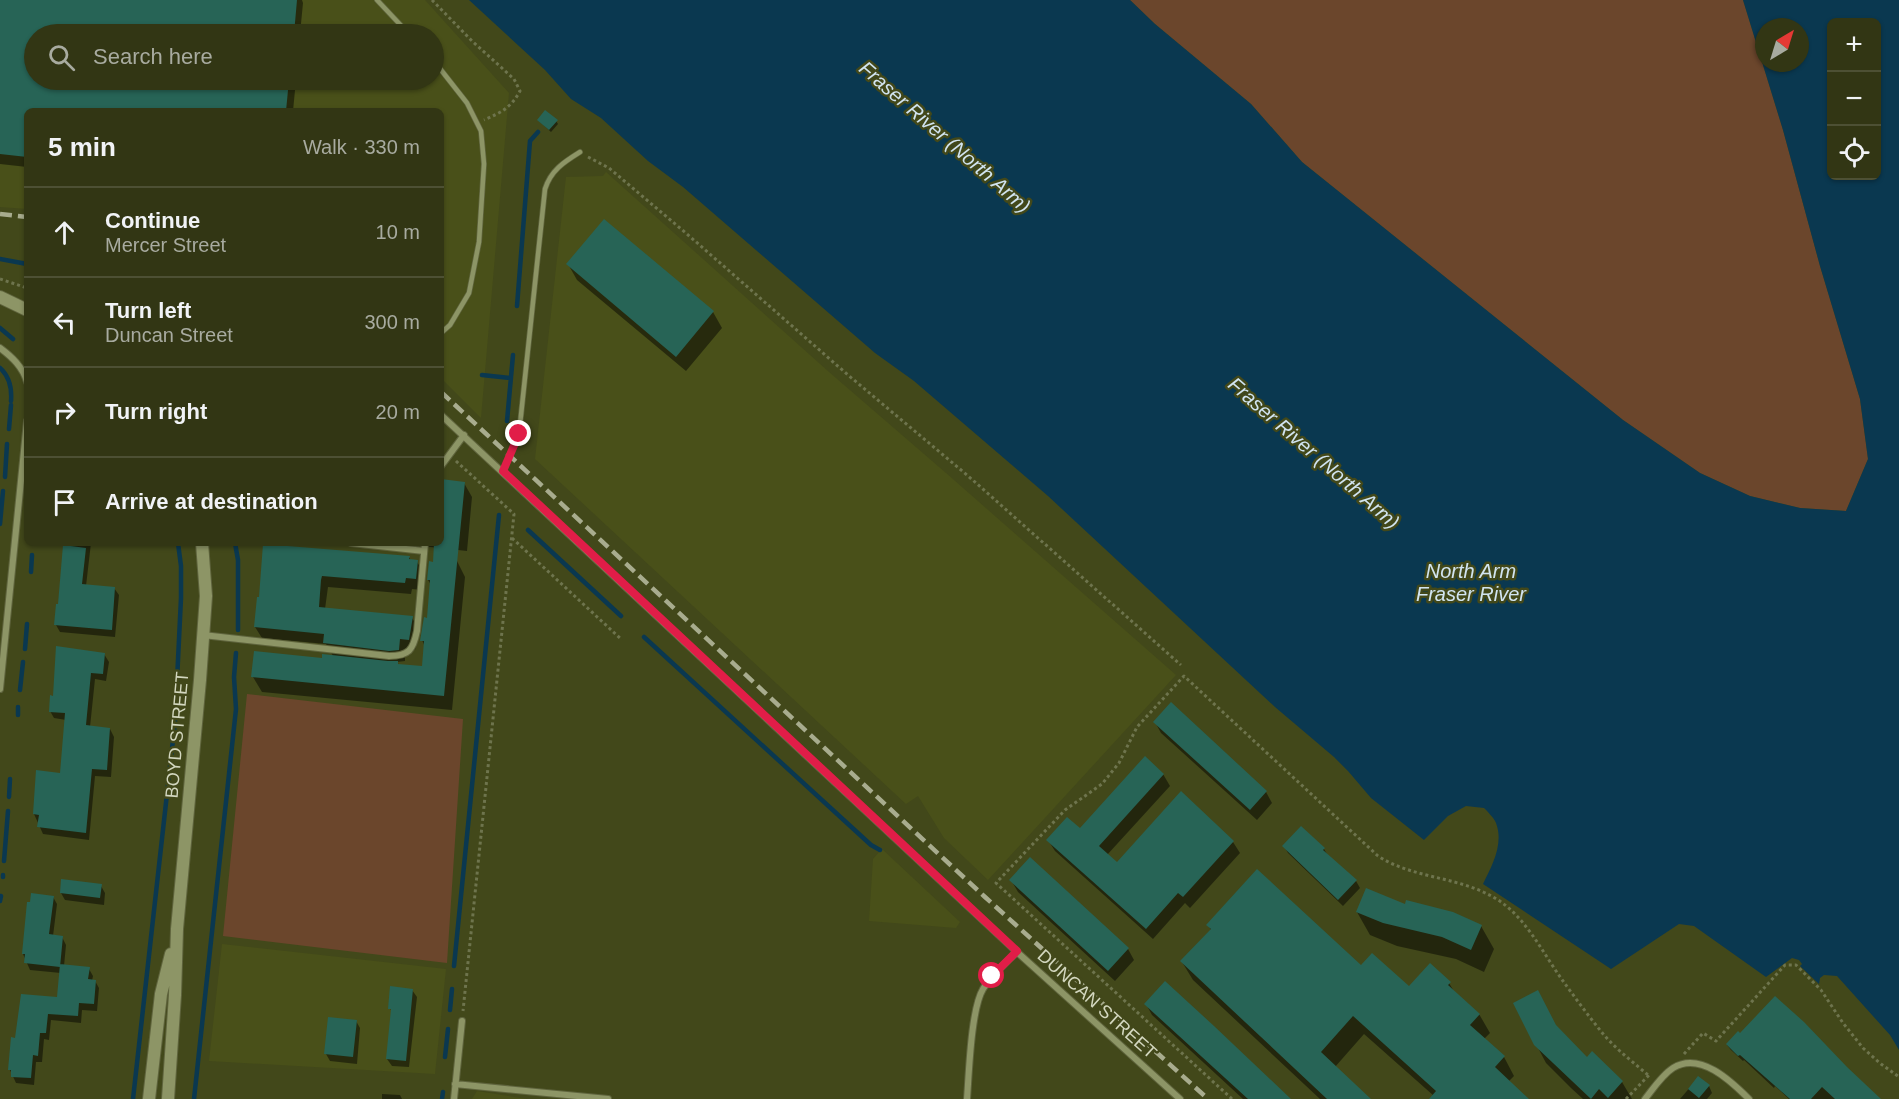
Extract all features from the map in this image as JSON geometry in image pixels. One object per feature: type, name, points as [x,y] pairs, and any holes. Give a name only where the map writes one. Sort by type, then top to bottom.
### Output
[{"type":"main road","points":[[0,297],[24,309]]},
{"type":"main road","name":"BOYD STREET","points":[[168,1099],[177,929],[206,596],[202,546]]},
{"type":"main road","name":"BOYD STREET","points":[[149,1099],[161,994],[177,929]]},
{"type":"street","points":[[0,348],[14,359],[24,374]]},
{"type":"street","name":"DUNCAN STREET","points":[[444,418],[1017,951],[1180,1099]]},
{"type":"street","points":[[444,462],[464,435]]},
{"type":"street","points":[[0,689],[24,451]]},
{"type":"street","points":[[378,546],[424,551]]},
{"type":"street","points":[[203,635],[401,656],[408,653],[414,644],[417,631],[425,546]]},
{"type":"street","points":[[967,1099],[975,1016],[981,992],[992,976],[1017,951]]},
{"type":"street","points":[[454,1099],[462,1022]]},
{"type":"street","points":[[1645,1099],[1672,1068],[1686,1062],[1709,1067],[1718,1072],[1749,1099]]},
{"type":"street","points":[[455,1084],[608,1099]]},
{"type":"lane","points":[[377,0],[400,24]]},
{"type":"lane","points":[[444,74],[467,103],[481,131],[484,164],[479,242],[469,293],[450,325],[444,330]]},
{"type":"lane","points":[[503,471],[519,434],[545,189],[548,180],[558,166],[580,152]]},
{"type":"path","points":[[432,0],[514,79],[520,92],[514,103],[502,112],[477,123]]},
{"type":"path","points":[[580,152],[609,168],[687,234],[848,375],[967,475],[1181,665]]},
{"type":"path","points":[[0,279],[24,287]]},
{"type":"path","points":[[449,455],[514,514],[462,1022]]},
{"type":"path","points":[[512,538],[622,640]]},
{"type":"path","points":[[1232,1099],[996,883],[1065,810],[1102,784],[1119,763],[1137,727],[1184,676],[1378,856],[1407,870],[1473,888],[1501,902],[1520,920],[1605,1036],[1648,1076]]},
{"type":"path","points":[[1683,1055],[1703,1033],[1716,1041],[1785,965],[1796,965],[1821,990],[1863,1048],[1881,1065],[1899,1077]]},
{"type":"shaded area","points":[[0,0],[425,0],[509,93],[481,418],[444,381],[444,108],[24,108],[24,209],[0,207]]},
{"type":"shaded area","points":[[1130,0],[1743,0],[1755,39],[1755,72],[1765,72],[1860,399],[1868,459],[1846,511],[1800,508],[1750,496],[1700,473],[1623,420],[1302,162],[1251,104],[1155,24]]},
{"type":"shaded area","points":[[606,172],[829,372],[1176,675],[988,880],[944,838],[918,796],[906,804],[535,459],[566,177],[603,176]]},
{"type":"shaded area","points":[[247,694],[463,719],[447,963],[223,936]]},
{"type":"shaded area","points":[[882,849],[960,922],[956,928],[869,921],[873,859]]},
{"type":"shaded area","points":[[222,944],[446,969],[435,1074],[209,1061]]},
{"type":"shaded area","points":[[477,1091],[527,1099],[472,1099]]},
{"type":"water","name":"North Arm Fraser River","points":[[469,0],[1130,0],[1155,24],[1251,104],[1302,162],[1623,420],[1700,473],[1750,496],[1800,508],[1846,511],[1868,459],[1860,399],[1765,72],[1809,72],[1809,18],[1755,18],[1755,39],[1743,0],[1899,0],[1899,1050],[1890,1035],[1837,976],[1824,975],[1820,978],[1819,984],[1800,966],[1802,964],[1799,960],[1792,958],[1766,977],[1694,926],[1679,924],[1611,969],[1483,884],[1496,855],[1499,839],[1496,823],[1484,808],[1466,806],[1448,816],[1424,840],[1371,798],[1334,757],[1275,707],[1048,496],[914,381],[875,353],[683,187],[648,161],[601,118],[571,99],[545,70]]},
{"type":"building","points":[[0,0],[297,0],[295,24],[24,24],[24,90],[288,90],[286,108],[24,108],[24,157],[0,154]]},
{"type":"building","points":[[545,110],[558,120],[549,130],[537,120]]},
{"type":"building","points":[[604,219],[714,311],[676,357],[566,264]]},
{"type":"building","points":[[444,479],[465,482],[444,696],[251,677],[254,651],[322,658],[322,654],[398,661],[398,664],[422,666],[424,641],[420,641],[424,617],[427,618],[429,561],[433,562],[434,546],[444,546]]},
{"type":"building","points":[[63,546],[86,548],[82,584],[115,587],[112,630],[54,625],[56,604],[58,604]]},
{"type":"building","points":[[263,546],[410,556],[409,559],[418,560],[416,579],[406,578],[405,583],[322,576],[321,580],[319,607],[413,616],[409,640],[400,639],[399,650],[389,651],[323,643],[324,634],[254,627],[257,597],[259,597]]},
{"type":"building","points":[[56,646],[105,653],[103,674],[91,673],[86,725],[110,728],[107,770],[92,769],[86,833],[37,827],[39,815],[33,814],[36,770],[60,773],[65,713],[49,712],[50,695],[53,696]]},
{"type":"building","points":[[1171,702],[1267,791],[1250,810],[1153,722]]},
{"type":"building","points":[[1145,756],[1164,774],[1099,846],[1117,862],[1181,791],[1234,841],[1183,897],[1178,893],[1146,929],[1046,840],[1067,817],[1080,828]]},
{"type":"building","points":[[1301,826],[1325,848],[1323,850],[1357,880],[1338,900],[1282,846]]},
{"type":"building","points":[[1030,857],[1129,948],[1108,971],[1009,880]]},
{"type":"building","points":[[1257,869],[1361,965],[1372,953],[1409,986],[1430,963],[1451,982],[1448,985],[1480,1014],[1470,1025],[1505,1056],[1495,1067],[1529,1099],[1429,1099],[1436,1091],[1353,1016],[1321,1052],[1371,1099],[1327,1099],[1180,961],[1211,929],[1206,925]]},
{"type":"building","points":[[61,879],[102,884],[100,898],[60,893]]},
{"type":"building","points":[[1366,888],[1405,904],[1406,900],[1453,912],[1482,925],[1471,950],[1442,937],[1383,923],[1356,912]]},
{"type":"building","points":[[31,893],[54,896],[49,934],[63,936],[60,967],[24,963],[25,954],[22,954],[27,902],[30,902]]},
{"type":"building","points":[[60,964],[90,967],[88,979],[96,980],[94,1004],[79,1003],[78,1016],[48,1014],[46,1033],[40,1033],[38,1056],[33,1055],[31,1078],[11,1077],[11,1070],[8,1070],[11,1037],[15,1038],[21,994],[57,997]]},
{"type":"building","points":[[1165,981],[1291,1099],[1248,1099],[1144,1004]]},
{"type":"building","points":[[390,986],[413,989],[406,1061],[386,1059],[391,1009],[388,1009]]},
{"type":"building","points":[[1538,990],[1556,1025],[1587,1057],[1592,1051],[1623,1081],[1608,1098],[1599,1089],[1591,1099],[1534,1045],[1513,1003]]},
{"type":"building","points":[[1775,996],[1881,1099],[1835,1099],[1822,1087],[1811,1099],[1790,1099],[1740,1055],[1738,1056],[1726,1044],[1738,1031],[1740,1033]]},
{"type":"building","points":[[328,1017],[357,1020],[353,1057],[324,1054]]},
{"type":"building","points":[[1698,1076],[1710,1085],[1699,1098],[1688,1089]]},
{"type":"waterway","points":[[517,306],[530,141],[538,132]]},
{"type":"waterway","points":[[0,259],[24,263]]},
{"type":"waterway","points":[[0,328],[13,339]]},
{"type":"waterway","points":[[507,421],[513,355]]},
{"type":"waterway","points":[[0,368],[10,383],[11,401]]},
{"type":"waterway","points":[[482,375],[511,378]]},
{"type":"waterway","points":[[9,429],[11,405]]},
{"type":"waterway","points":[[5,477],[7,444]]},
{"type":"waterway","points":[[0,524],[3,491]]},
{"type":"waterway","points":[[454,966],[499,515]]},
{"type":"waterway","points":[[528,530],[621,616]]},
{"type":"waterway","points":[[133,1099],[175,722],[181,598],[178,546]]},
{"type":"waterway","points":[[236,546],[238,560],[238,630]]},
{"type":"waterway","points":[[31,572],[32,555]]},
{"type":"waterway","points":[[25,649],[27,624]]},
{"type":"waterway","points":[[644,637],[871,845],[880,850]]},
{"type":"waterway","points":[[194,1099],[236,709],[234,677],[236,653]]},
{"type":"waterway","points":[[20,690],[23,662]]},
{"type":"waterway","points":[[18,707],[18,715]]},
{"type":"waterway","points":[[9,797],[10,779]]},
{"type":"waterway","points":[[4,861],[8,811]]},
{"type":"waterway","points":[[0,901],[1,896]]},
{"type":"waterway","points":[[450,1010],[452,989]]},
{"type":"waterway","points":[[445,1057],[448,1029]]},
{"type":"waterway","points":[[442,1099],[443,1092]]},
{"type":"railway","points":[[0,214],[24,217]]},
{"type":"railway","points":[[444,395],[985,897],[1208,1099]]},
{"type":"route","points":[[519,434],[503,471],[1017,951],[992,976]]},
{"type":"water label","name":"Fraser River (North Arm)","points":[[945,137]]},
{"type":"water label","name":"Fraser River (North Arm)","points":[[1314,453]]}]
